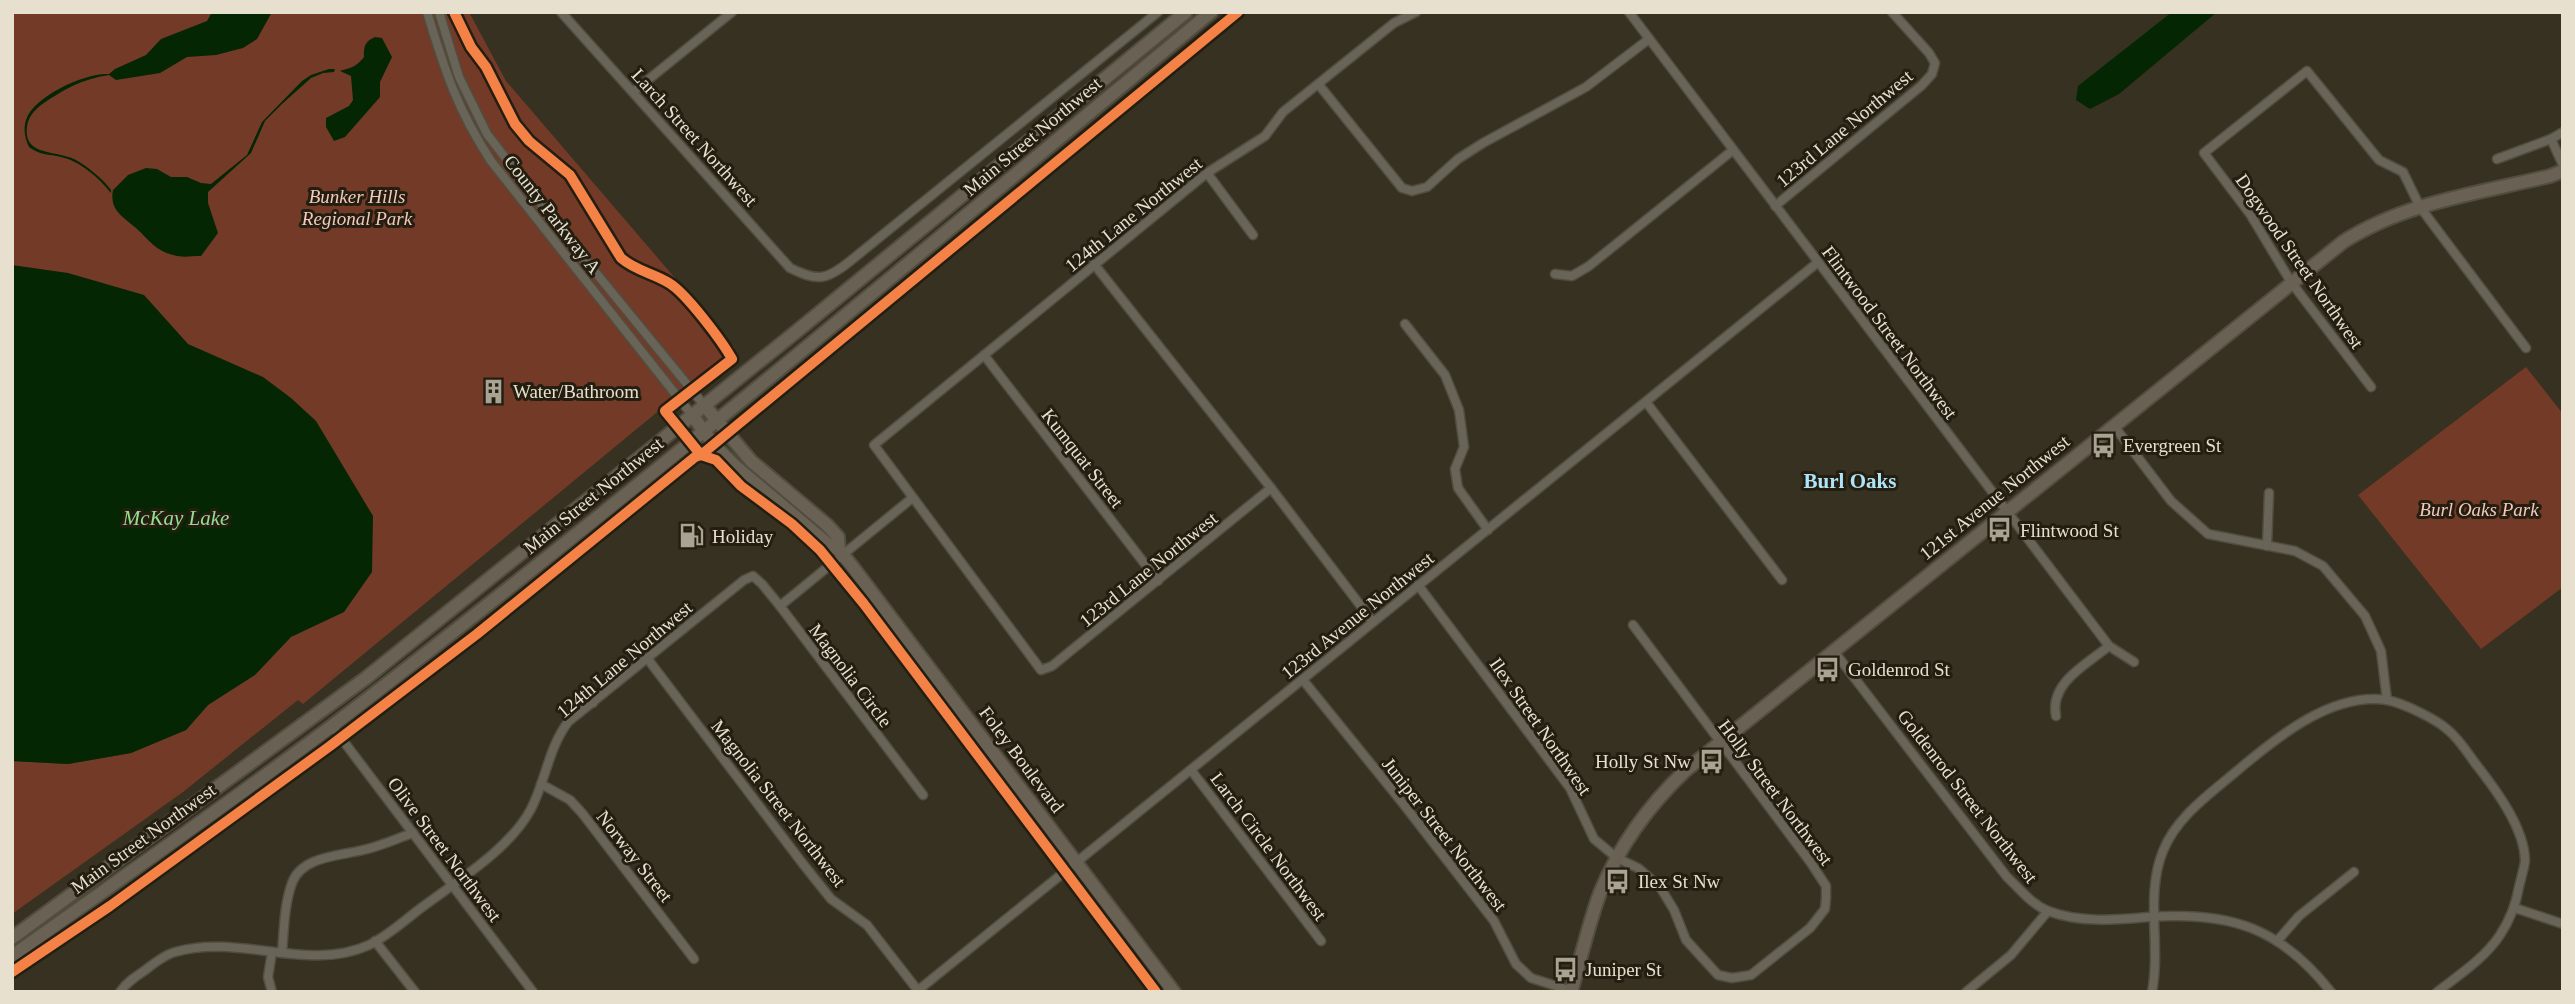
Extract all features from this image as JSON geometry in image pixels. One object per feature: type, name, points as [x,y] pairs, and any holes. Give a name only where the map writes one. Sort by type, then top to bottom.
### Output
[{"type":"main road","name":"Main Street Northwest","points":[[12,938],[346,694],[1186,12]]},
{"type":"main road","name":"Main Street Northwest","points":[[12,956],[332,726],[459,628],[790,362],[1211,12]]},
{"type":"main road","name":"121st Avenue Northwest","points":[[1571,991],[1600,894],[1617,858],[1659,795],[1719,742],[2343,242],[2395,214],[2550,176],[2563,170]]},
{"type":"main road","name":"Foley Boulevard","points":[[704,405],[751,461],[827,525],[838,537],[841,552]]},
{"type":"main road","name":"Foley Boulevard","points":[[692,415],[734,465],[765,494],[841,552],[1174,992]]},
{"type":"street","name":"County Parkway A","points":[[427,12],[452,91],[486,153],[692,415]]},
{"type":"street","name":"County Parkway A","points":[[439,12],[466,95],[494,144],[704,405]]},
{"type":"street","name":"Larch Street Northwest","points":[[561,12],[790,268],[809,277],[827,278],[1158,12]]},
{"type":"street","points":[[633,93],[732,12]]},
{"type":"street","name":"124th Lane Northwest","points":[[912,499],[874,445],[1206,173],[1265,136],[1283,112],[1394,23],[1416,12]]},
{"type":"street","name":"Flintwood Street Northwest","points":[[1629,12],[2109,646],[2134,662]]},
{"type":"street","name":"123rd Lane Northwest","points":[[1775,206],[1921,86],[1932,74],[1935,63],[1929,53],[1892,12]]},
{"type":"street","points":[[1319,85],[1402,188],[1412,191],[1427,187],[1458,159],[1483,143],[1586,87],[1649,39]]},
{"type":"street","name":"Dogwood Street Northwest","points":[[2371,387],[2291,282],[2250,214],[2204,153],[2308,71],[2374,155],[2403,172],[2420,207]]},
{"type":"street","points":[[2497,159],[2563,132]]},
{"type":"street","points":[[2551,139],[2563,165]]},
{"type":"street","points":[[1555,274],[1572,276],[1589,266],[1733,150]]},
{"type":"street","points":[[1206,173],[1253,235]]},
{"type":"street","points":[[2420,207],[2526,348]]},
{"type":"street","name":"123rd Avenue Northwest","points":[[918,991],[1817,263]]},
{"type":"street","points":[[1094,264],[1373,622]]},
{"type":"street","points":[[1405,324],[1445,375],[1459,410],[1464,447],[1455,469],[1458,488],[1488,530]]},
{"type":"street","name":"Kumquat Street","points":[[984,355],[1158,581]]},
{"type":"street","points":[[1646,402],[1782,580]]},
{"type":"street","points":[[2114,426],[2171,501],[2208,534],[2295,551],[2323,566],[2365,616],[2381,651],[2387,700]]},
{"type":"street","name":"123rd Lane Northwest","points":[[912,499],[1041,670],[1052,666],[1271,488]]},
{"type":"street","points":[[2267,546],[2269,493]]},
{"type":"street","points":[[779,606],[841,552],[912,499]]},
{"type":"street","name":"124th Lane Northwest","points":[[120,992],[153,964],[174,952],[231,946],[277,953],[328,956],[351,952],[375,942],[451,885],[514,832],[530,811],[551,750],[568,722],[752,576]]},
{"type":"street","name":"Magnolia Circle","points":[[752,576],[762,584],[923,795]]},
{"type":"street","name":"Ilex Street Northwest","points":[[1418,585],[1570,789],[1594,839],[1617,858],[1638,868],[1660,887],[1686,940],[1718,975]]},
{"type":"street","name":"Holly Street Northwest","points":[[1633,625],[1811,863],[1826,887],[1825,909],[1810,928],[1751,975],[1732,978],[1718,975]]},
{"type":"street","points":[[2056,716],[2055,698],[2061,686],[2109,646]]},
{"type":"street","name":"Goldenrod Street Northwest","points":[[1833,650],[2007,877],[2032,902],[2048,911],[2097,921],[2212,917],[2258,930],[2278,940],[2311,969],[2331,992]]},
{"type":"street","name":"Magnolia Street Northwest","points":[[647,658],[831,899],[867,925],[918,991]]},
{"type":"street","name":"Juniper Street Northwest","points":[[1303,680],[1494,921],[1516,964],[1531,978],[1571,991]]},
{"type":"street","points":[[583,692],[593,703]]},
{"type":"street","points":[[2152,992],[2157,948],[2155,875],[2164,848],[2178,826],[2201,800],[2254,756],[2318,711],[2355,702],[2387,700],[2415,711],[2448,730],[2492,784],[2518,831],[2525,860],[2515,908],[2499,937],[2473,964],[2437,992]]},
{"type":"street","name":"Olive Street Northwest","points":[[332,726],[533,992]]},
{"type":"street","name":"Larch Circle Northwest","points":[[1191,770],[1321,942]]},
{"type":"street","name":"Norway Street","points":[[541,784],[570,800],[582,813],[694,958]]},
{"type":"street","points":[[272,992],[268,977],[277,953],[293,880],[312,862],[367,849],[413,833]]},
{"type":"street","points":[[2278,940],[2299,916],[2354,872]]},
{"type":"street","points":[[2515,908],[2563,924]]},
{"type":"street","points":[[1966,992],[2011,955],[2048,911]]},
{"type":"street","points":[[375,942],[415,992]]},
{"type":"green space","name":"Bunker Hills Regional Park","points":[[12,12],[469,12],[506,81],[735,348],[303,704],[298,700],[183,792],[12,914],[12,761],[68,764],[131,753],[186,730],[208,705],[260,670],[12,470]]},
{"type":"green space","name":"Burl Oaks Park","points":[[2526,367],[2563,414],[2563,587],[2481,649],[2358,495]]},
{"type":"water","points":[[212,12],[272,12],[257,39],[243,48],[216,55],[187,57],[160,73],[116,80],[109,75],[90,79],[58,94],[41,105],[30,117],[27,136],[30,143],[42,150],[79,162],[103,181],[111,193],[95,176],[75,162],[40,153],[29,147],[25,134],[26,120],[39,102],[75,81],[109,74],[146,55],[161,39],[207,21]]},
{"type":"water","points":[[2172,12],[2217,12],[2119,94],[2090,109],[2076,100],[2078,86]]},
{"type":"water","points":[[375,37],[382,38],[392,57],[380,82],[380,97],[345,137],[334,141],[326,127],[326,118],[349,106],[353,100],[351,76],[340,71],[358,63],[364,57],[367,43]]},
{"type":"water","points":[[335,69],[334,72],[311,78],[265,121],[251,153],[208,192],[208,203],[218,233],[201,256],[180,256],[162,251],[115,208],[113,190],[128,175],[146,168],[157,169],[171,177],[187,177],[211,184],[247,155],[262,122],[302,81]]},
{"type":"water","name":"McKay Lake","points":[[12,265],[68,273],[144,295],[188,344],[263,377],[316,421],[373,516],[372,572],[344,612],[291,637],[255,675],[208,705],[186,730],[131,753],[68,764],[12,761]]},
{"type":"cycle path","points":[[454,12],[515,124],[529,141],[570,175],[621,258],[676,288],[703,318],[732,359],[665,411],[701,455],[716,460],[741,486],[792,524],[820,550],[864,604],[1156,992]]},
{"type":"cycle path","points":[[12,972],[110,906],[330,746],[477,634],[695,457],[701,455],[1238,12]]},
{"type":"place","name":"Water/Bathroom","points":[[493,391]]},
{"type":"place","name":"Evergreen St","points":[[2103,445]]},
{"type":"place","name":"Flintwood St","points":[[2000,530]]},
{"type":"place","name":"Holiday","points":[[692,536]]},
{"type":"place","name":"Goldenrod St","points":[[1828,669]]},
{"type":"place","name":"Holly St Nw","points":[[1711,761]]},
{"type":"place","name":"Ilex St Nw","points":[[1618,881]]},
{"type":"place","name":"Juniper St","points":[[1565,969]]},
{"type":"district","name":"Burl Oaks","points":[[1850,481]]}]
